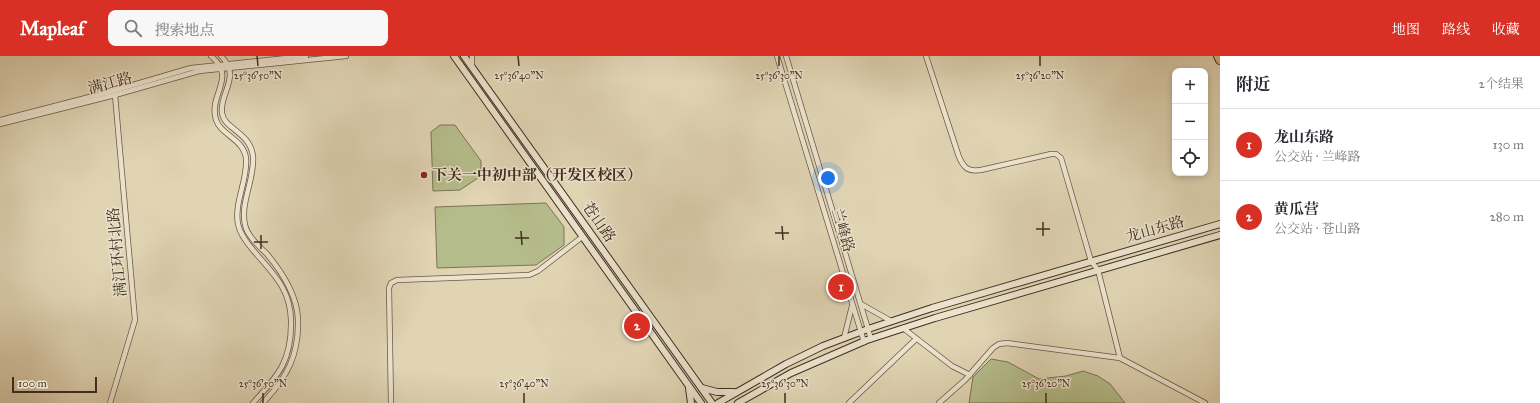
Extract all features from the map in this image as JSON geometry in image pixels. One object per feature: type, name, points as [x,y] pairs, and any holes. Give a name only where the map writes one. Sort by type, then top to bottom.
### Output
[{"type":"highway","points":[[1218,56],[1220,60]]},
{"type":"street","points":[[211,56],[219,67],[222,82],[215,106],[215,116],[219,126],[238,142],[245,154],[245,169],[239,204],[238,225],[244,239],[279,281],[289,303],[291,320],[290,336],[284,363],[276,376],[253,403]]},
{"type":"street","points":[[221,56],[228,66],[229,82],[222,106],[222,113],[227,123],[243,136],[250,147],[253,164],[245,206],[245,223],[250,235],[285,280],[296,309],[297,336],[291,366],[280,384],[263,403]]},
{"type":"street","name":"满江路","points":[[0,124],[115,95],[192,72],[306,56]]},
{"type":"street","name":"满江路","points":[[228,66],[346,56]]},
{"type":"street","name":"苍山路","points":[[454,56],[701,403]]},
{"type":"street","name":"苍山路","points":[[464,56],[712,403]]},
{"type":"street","points":[[472,56],[472,68]]},
{"type":"street","name":"兰峰路","points":[[777,56],[864,342]]},
{"type":"street","name":"兰峰路","points":[[786,56],[871,339]]},
{"type":"street","points":[[926,56],[959,157],[967,169],[972,171],[981,170],[1047,154],[1060,156],[1091,261],[1098,270],[1120,358]]},
{"type":"street","name":"满江路","points":[[0,120],[109,92],[191,68],[219,67]]},
{"type":"street","name":"满江环村北路","points":[[110,403],[135,320],[115,95]]},
{"type":"street","name":"龙山东路","points":[[718,403],[786,364],[860,331],[1091,261],[1220,224]]},
{"type":"street","name":"龙山东路","points":[[738,403],[806,366],[871,339],[903,328],[1220,235]]},
{"type":"street","points":[[391,403],[389,288],[391,283],[396,280],[529,275],[538,271],[582,237]]},
{"type":"street","points":[[259,257],[264,252]]},
{"type":"street","points":[[844,338],[852,304]]},
{"type":"street","points":[[861,304],[891,321]]},
{"type":"street","points":[[903,328],[952,366],[970,375]]},
{"type":"street","points":[[849,403],[916,339]]},
{"type":"street","points":[[939,403],[970,375],[993,348],[1004,343],[1014,343],[1120,358],[1205,403]]},
{"type":"street","points":[[284,363],[291,366]]},
{"type":"street","points":[[687,383],[691,403]]},
{"type":"street","points":[[702,388],[722,393],[738,391]]},
{"type":"green space","points":[[440,125],[455,125],[481,161],[481,176],[460,190],[433,191],[431,132]]},
{"type":"green space","points":[[546,203],[564,227],[564,245],[536,265],[437,268],[435,207]]},
{"type":"green space","points":[[991,359],[1008,362],[1039,379],[1066,376],[1083,371],[1098,376],[1110,384],[1125,403],[969,403],[973,377]]},
{"type":"place","name":"下关一中初中部（开发区校区）","points":[[424,175]]},
{"type":"place","name":"龙山东路","points":[[841,287]]},
{"type":"place","name":"黄瓜营","points":[[637,326]]}]
